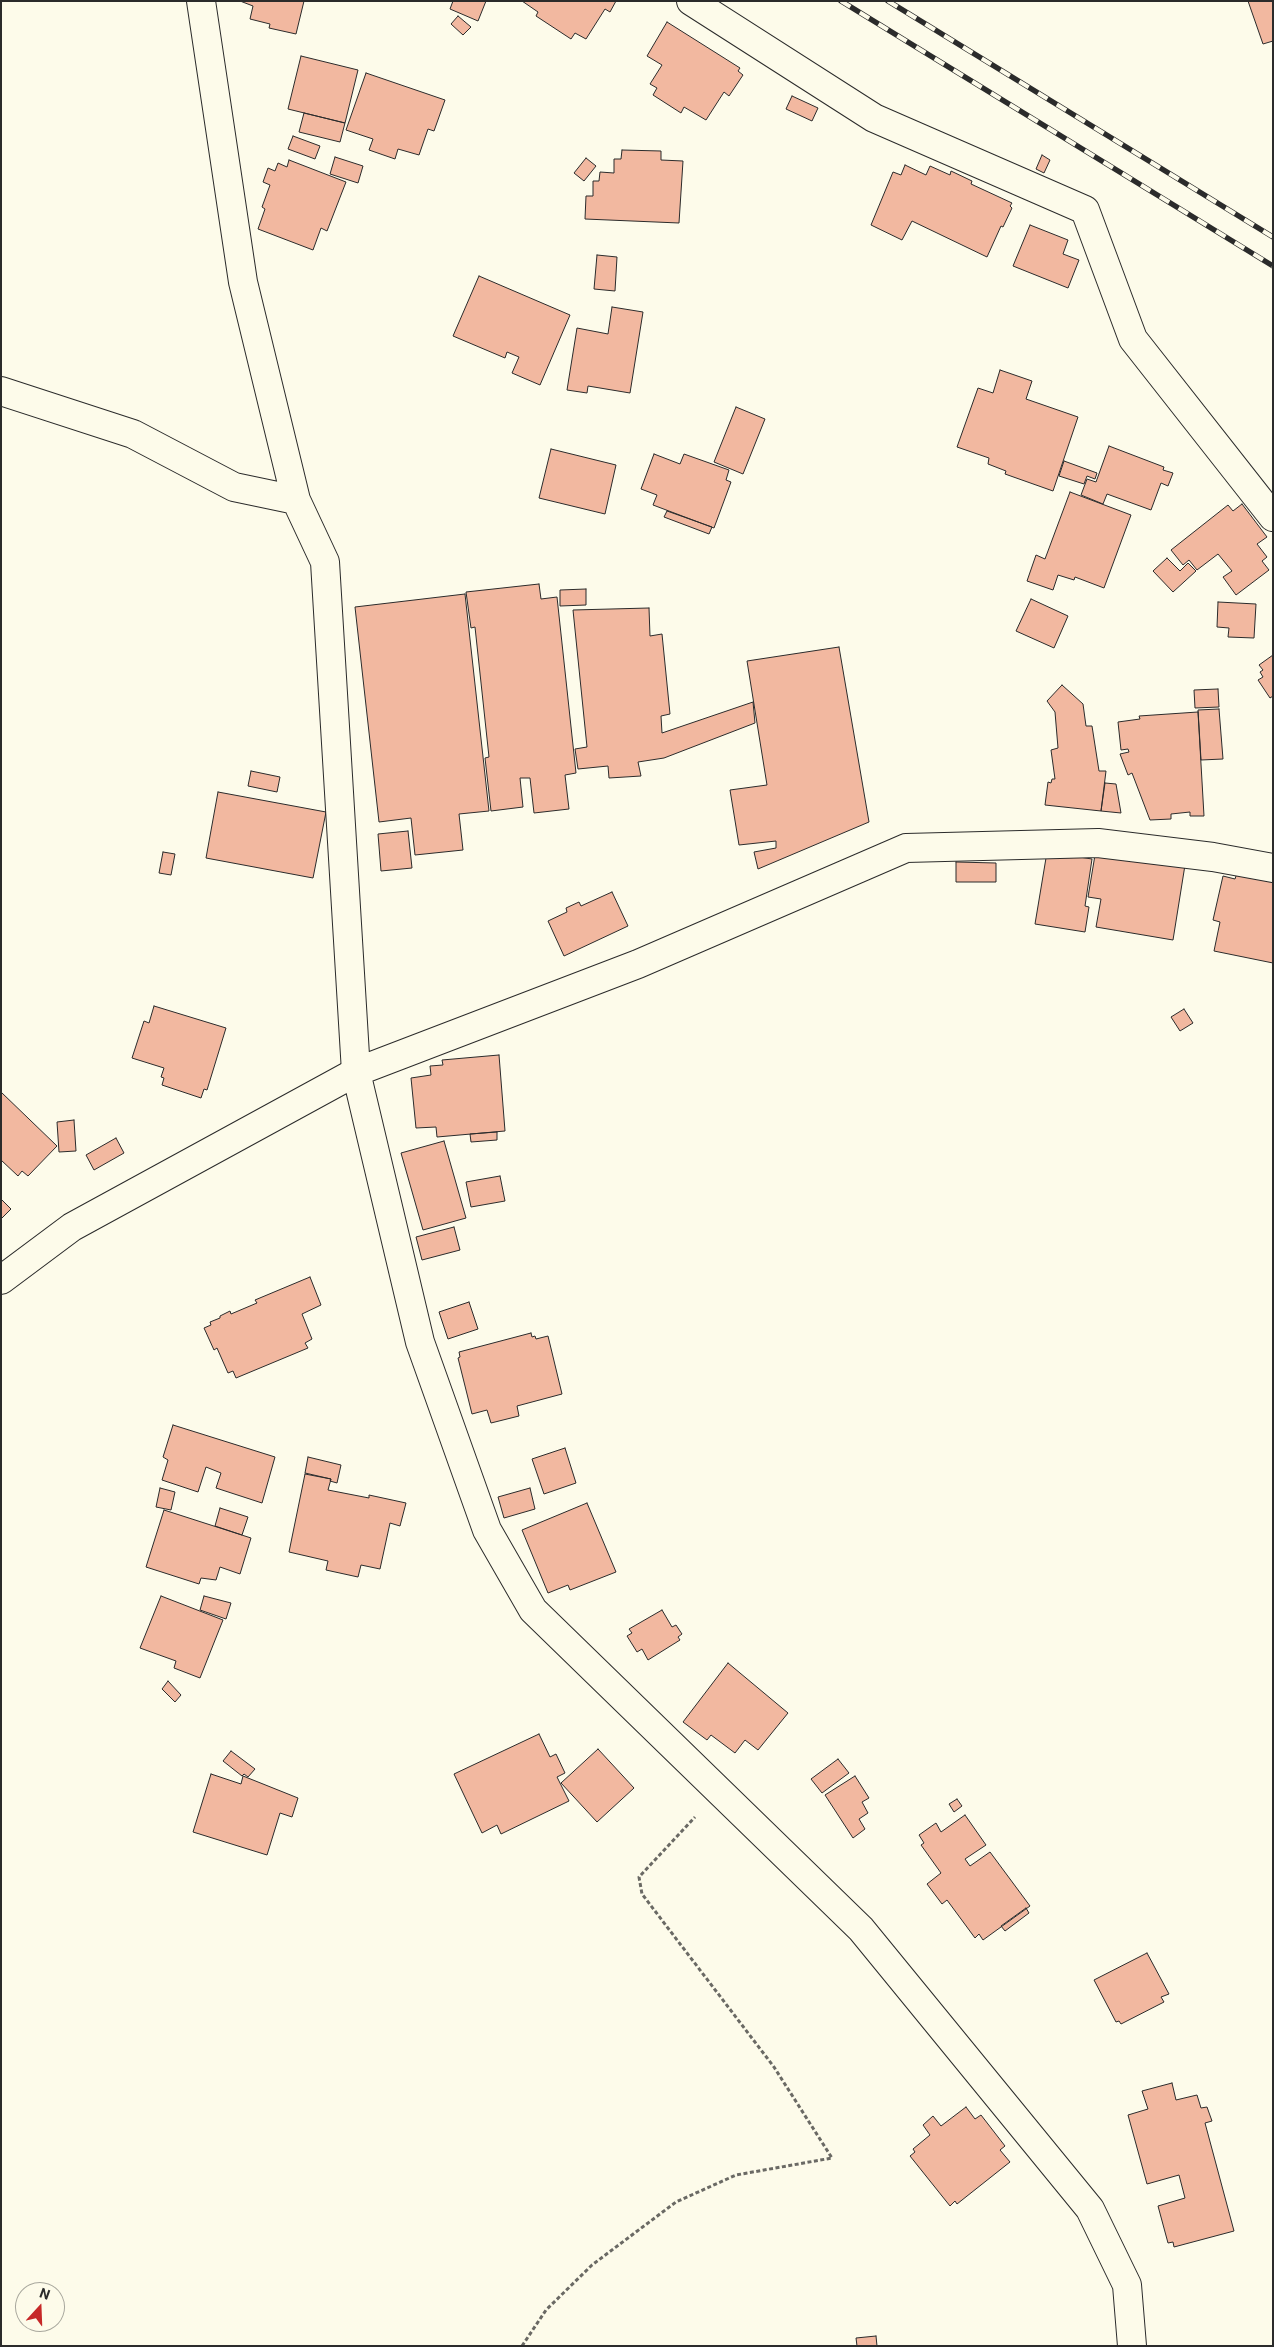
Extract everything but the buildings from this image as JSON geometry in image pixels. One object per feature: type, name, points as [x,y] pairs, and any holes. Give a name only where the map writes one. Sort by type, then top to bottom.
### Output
[{"type":"street","points":[[201,1],[243,282],[296,500],[324,562],[356,1072],[420,1342],[487,1530],[533,1610],[861,1929],[1090,2209],[1127,2285],[1132,2346]]},
{"type":"street","points":[[691,1],[874,118],[1085,210],[1133,339],[1273,517]]},
{"type":"street","points":[[1,391],[134,434],[234,487],[296,500]]},
{"type":"street","points":[[1,1280],[72,1227],[356,1072],[638,964],[906,848],[1098,843],[1213,857],[1273,868]]},
{"type":"path","points":[[522,2346],[546,2310],[592,2265],[676,2202],[736,2175],[832,2158],[774,2067],[642,1894],[639,1877],[720,1792]]},
{"type":"railway","points":[[841,1],[1273,266]]},
{"type":"railway","points":[[888,1],[1273,237]]}]
